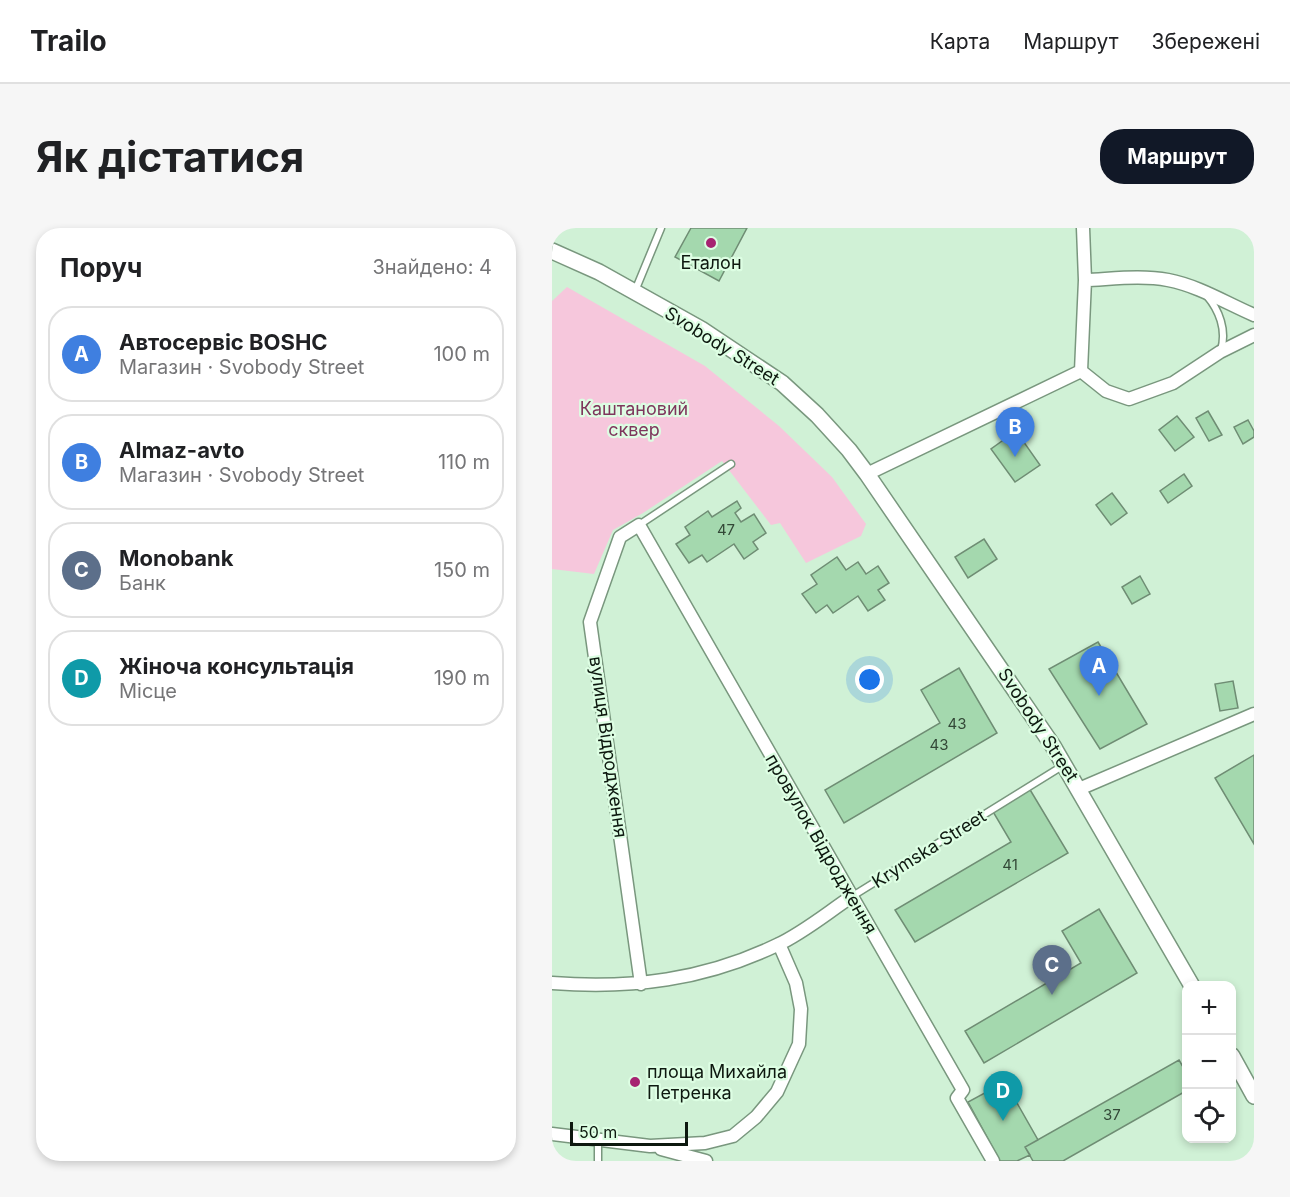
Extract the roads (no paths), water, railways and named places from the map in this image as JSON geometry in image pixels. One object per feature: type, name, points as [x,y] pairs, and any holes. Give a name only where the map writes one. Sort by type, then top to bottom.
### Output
[{"type":"street","points":[[1081,371],[1085,280],[1083,228]]},
{"type":"street","name":"Svobody Street","points":[[552,251],[599,272],[701,329],[782,383],[817,415],[849,450],[1065,765],[1189,981]]},
{"type":"street","points":[[1085,280],[1125,278],[1168,280],[1203,291],[1254,315]]},
{"type":"street","points":[[1081,371],[1106,391],[1129,399],[1173,383],[1220,352],[1254,335]]},
{"type":"street","points":[[867,474],[1081,371]]},
{"type":"street","name":"провулок Відродження","points":[[639,525],[963,1090],[957,1098],[993,1161]]},
{"type":"street","name":"вулиця Відродження","points":[[639,525],[620,537],[591,622],[641,984]]},
{"type":"street","points":[[1079,789],[1254,714]]},
{"type":"street","name":"Krymska Street","points":[[552,983],[595,986],[641,984],[668,981],[733,964],[779,944],[851,897]]},
{"type":"street","points":[[651,1146],[705,1143],[733,1136],[756,1117],[777,1092],[799,1044],[801,1009],[796,983],[779,944]]},
{"type":"street","points":[[1236,1063],[1254,1095]]},
{"type":"street","points":[[552,1134],[651,1146],[705,1161],[705,1143]]},
{"type":"lane","points":[[635,292],[662,228]]},
{"type":"lane","points":[[1203,291],[1218,309],[1222,328],[1220,352]]},
{"type":"lane","points":[[639,525],[731,464]]},
{"type":"lane","name":"Krymska Street","points":[[851,897],[1065,765]]},
{"type":"lane","points":[[598,1139],[598,1161]]},
{"type":"place","name":"Еталон","points":[[711,243]]},
{"type":"place","name":"Almaz-avto","points":[[1015,457]]},
{"type":"place","name":"Автосервіс BOSHC","points":[[1099,696]]},
{"type":"place","name":"Monobank","points":[[1052,995]]},
{"type":"place","name":"площа Михайла Петренка","points":[[635,1082]]},
{"type":"place","name":"Жіноча консультація","points":[[1003,1121]]},
{"type":"park label","name":"Каштановий сквер","points":[[634,420]]}]
